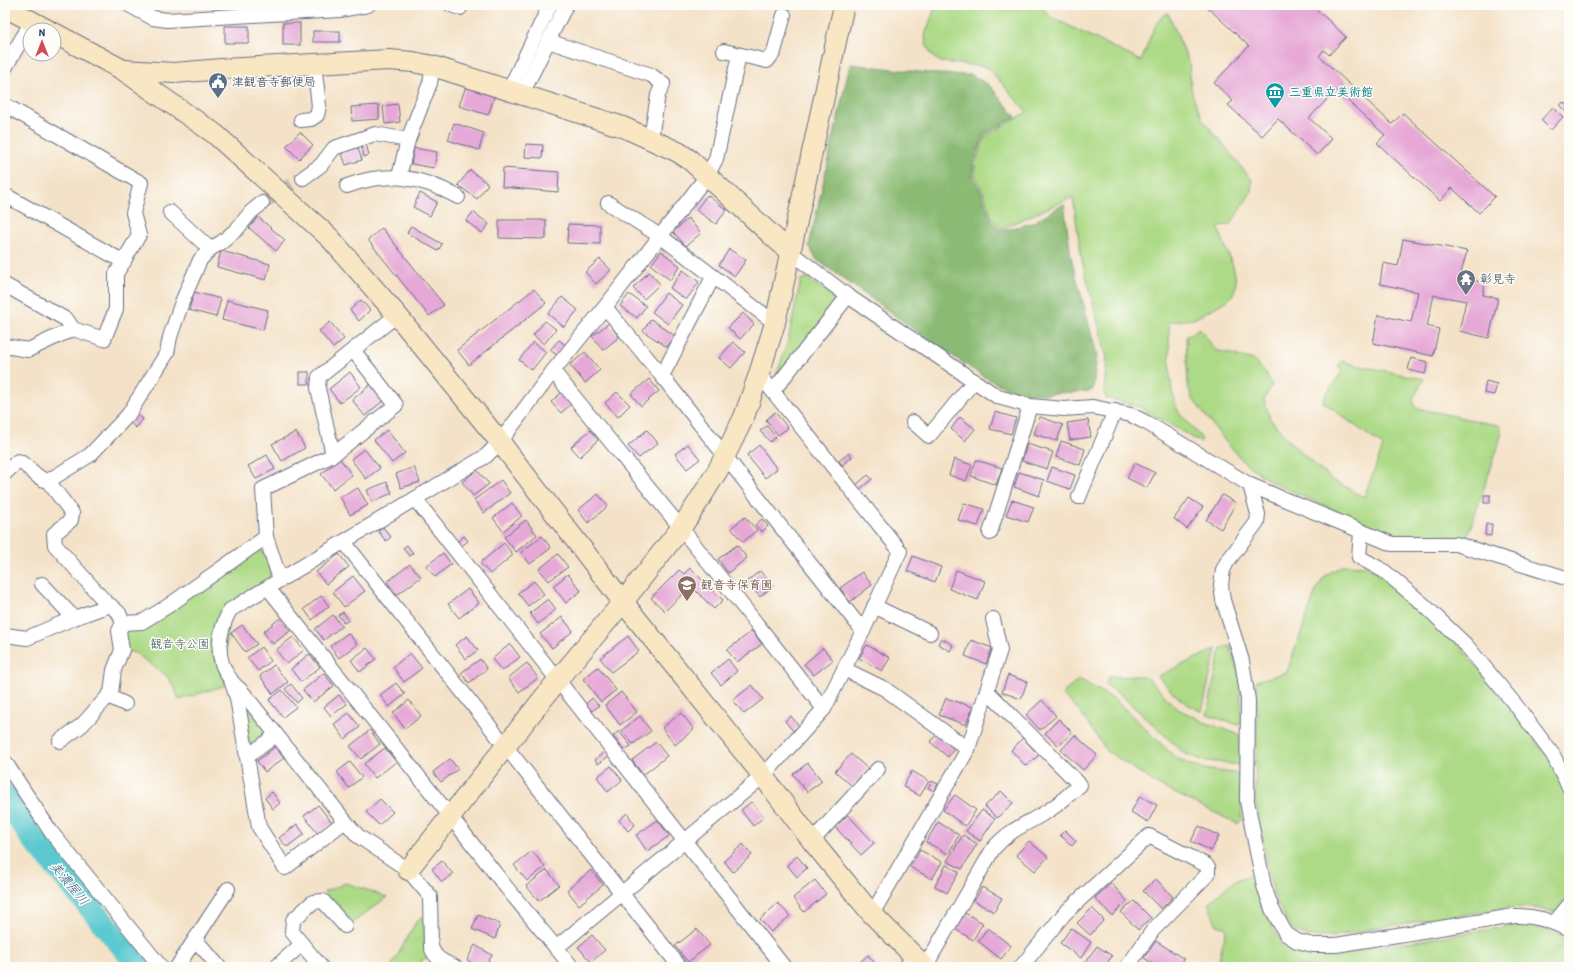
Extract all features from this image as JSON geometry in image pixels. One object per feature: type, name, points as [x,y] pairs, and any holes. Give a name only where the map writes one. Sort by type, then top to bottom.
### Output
[{"type":"street","points":[[129,5],[153,18],[167,20],[368,5]]},
{"type":"street","points":[[451,5],[460,8],[461,5]]},
{"type":"street","points":[[516,92],[550,5]]},
{"type":"street","points":[[516,92],[548,41],[566,5]]},
{"type":"street","points":[[408,870],[557,681],[624,602],[681,528],[718,470],[744,417],[775,323],[844,5]]},
{"type":"street","points":[[5,7],[38,19],[5,68]]},
{"type":"street","points":[[724,51],[767,61],[774,52],[784,15]]},
{"type":"street","points":[[62,37],[123,70],[215,134],[330,238],[397,315],[500,442],[624,602],[763,776],[812,841],[872,914],[918,965],[993,849],[1003,837],[1046,812],[1080,785],[987,691]]},
{"type":"street","points":[[548,41],[651,75],[663,84],[658,95],[651,138]]},
{"type":"street","points":[[455,967],[437,958],[433,954],[430,896],[408,870],[358,836],[244,694],[226,674],[221,659],[219,646],[223,626],[230,610],[486,456],[500,442],[553,371],[707,176],[716,159],[739,55]]},
{"type":"street","points":[[123,70],[174,73],[314,63],[388,60],[413,62],[433,66],[623,127],[651,138],[690,160],[790,252],[848,296],[998,397],[1030,406],[1064,409],[1093,407],[1131,415],[1147,423],[1250,485],[1392,544],[1456,544],[1569,579]]},
{"type":"street","points":[[301,120],[311,119],[317,115],[319,106],[314,63]]},
{"type":"street","points":[[399,177],[408,140],[430,83],[433,66]]},
{"type":"street","points":[[5,105],[141,183],[133,213],[139,235],[116,274],[116,309],[104,339],[73,329],[67,320],[5,285]]},
{"type":"street","points":[[303,178],[321,165],[334,148],[374,134],[408,140]]},
{"type":"street","points":[[347,186],[364,180],[399,177],[422,181],[443,189],[458,197]]},
{"type":"street","points":[[5,194],[124,262]]},
{"type":"street","points":[[608,203],[660,236],[775,323]]},
{"type":"street","points":[[48,481],[90,454],[128,415],[167,353],[170,337],[182,302],[193,273],[200,260],[210,249],[222,242],[237,229],[251,212],[262,204]]},
{"type":"street","points":[[170,212],[210,249]]},
{"type":"street","points":[[662,376],[713,277]]},
{"type":"street","points":[[773,391],[848,296]]},
{"type":"street","points":[[605,307],[662,376],[863,631]]},
{"type":"street","points":[[333,455],[318,388],[319,377],[397,315]]},
{"type":"street","points":[[5,346],[28,350],[73,329]]},
{"type":"street","points":[[280,579],[266,537],[263,489],[333,455],[396,405],[353,350]]},
{"type":"street","points":[[553,371],[681,528],[824,709]]},
{"type":"street","points":[[556,948],[763,776],[824,709],[863,631],[900,551],[759,374]]},
{"type":"street","points":[[913,422],[929,436],[974,381]]},
{"type":"street","points":[[990,533],[1030,406]]},
{"type":"street","points":[[1079,496],[1115,411]]},
{"type":"street","points":[[5,473],[18,462],[44,480],[48,481],[72,513],[71,520],[54,534],[55,545],[108,605],[119,613],[123,623],[119,631],[122,650],[114,670],[111,693],[82,725],[60,741]]},
{"type":"street","points":[[1250,485],[1258,514],[1257,522],[1227,562],[1222,578],[1222,593],[1242,661],[1248,700],[1247,801],[1252,830],[1264,886],[1272,909],[1286,934],[1296,941],[1313,945],[1336,945],[1528,915],[1554,923],[1569,930]]},
{"type":"street","points":[[415,499],[784,967]]},
{"type":"street","points":[[1361,532],[1359,557],[1384,571],[1423,604],[1466,645],[1518,708],[1553,755],[1569,787]]},
{"type":"street","points":[[123,623],[142,622],[168,606],[266,537]]},
{"type":"street","points":[[344,542],[680,967]]},
{"type":"street","points":[[42,584],[74,618]]},
{"type":"street","points":[[268,588],[506,887],[572,967]]},
{"type":"street","points":[[5,635],[28,638],[108,605]]},
{"type":"street","points":[[874,606],[930,633]]},
{"type":"street","points":[[872,914],[968,749],[1000,650],[993,619]]},
{"type":"street","points":[[844,669],[886,689],[968,749]]},
{"type":"street","points":[[231,681],[237,698],[259,827],[285,868],[345,821]]},
{"type":"street","points":[[108,696],[125,704]]},
{"type":"street","points":[[247,757],[276,735]]},
{"type":"street","points":[[5,762],[51,832],[161,967]]},
{"type":"street","points":[[812,841],[878,769]]},
{"type":"street","points":[[1021,967],[1066,913],[1149,836],[1206,865],[1208,868],[1208,874],[1153,930],[1127,967]]},
{"type":"street","points":[[177,967],[228,888]]},
{"type":"street","points":[[321,967],[292,932],[293,920],[313,902],[323,901],[345,926]]},
{"type":"street","points":[[1554,923],[1569,905]]},
{"type":"street","points":[[194,940],[219,967]]},
{"type":"street","points":[[276,967],[302,944]]},
{"type":"green space","points":[[936,5],[1039,5],[1051,17],[1141,61],[1155,27],[1159,20],[1168,13],[1189,63],[1192,94],[1203,120],[1252,180],[1251,192],[1230,225],[1218,228],[1233,266],[1236,286],[1233,294],[1228,300],[1194,319],[1169,322],[1170,367],[1174,401],[1178,411],[1202,439],[1200,442],[1140,407],[1106,398],[1104,392],[1107,358],[1081,256],[1073,197],[1000,229],[992,218],[984,194],[975,175],[975,165],[985,137],[1027,112],[987,67],[941,62],[933,57],[926,44],[925,35]]},
{"type":"green space","points":[[850,64],[937,74],[972,75],[990,86],[1016,117],[984,135],[973,165],[973,176],[982,194],[991,220],[999,231],[1032,223],[1064,204],[1071,257],[1097,355],[1093,389],[1091,391],[1044,394],[1019,393],[996,383],[981,375],[929,340],[816,259],[809,246]]},
{"type":"green space","points":[[807,278],[833,297],[835,305],[776,377],[788,340],[801,280]]},
{"type":"green space","points":[[1200,328],[1215,350],[1254,360],[1266,373],[1272,385],[1264,399],[1270,419],[1292,444],[1324,473],[1335,482],[1364,497],[1383,447],[1323,402],[1326,394],[1343,370],[1338,366],[1342,361],[1424,379],[1413,399],[1416,408],[1501,426],[1501,436],[1497,450],[1467,538],[1447,535],[1406,536],[1386,533],[1271,482],[1244,462],[1224,440],[1192,398],[1188,386],[1186,337]]},
{"type":"green space","name":"観音寺公園","points":[[256,549],[265,553],[271,571],[268,582],[227,605],[226,685],[179,700],[175,688],[166,675],[135,653],[126,651],[123,632],[146,624]]},
{"type":"green space","points":[[1344,565],[1366,566],[1383,577],[1453,637],[1553,763],[1569,802],[1569,896],[1556,912],[1529,907],[1507,908],[1369,929],[1331,937],[1308,937],[1295,932],[1288,924],[1275,898],[1268,871],[1255,798],[1257,718],[1256,681],[1287,672],[1317,588],[1326,575]]},
{"type":"green space","points":[[1230,646],[1240,677],[1242,723],[1239,725],[1207,715],[1221,648]]},
{"type":"green space","points":[[1216,649],[1202,712],[1178,697],[1158,676]]},
{"type":"green space","points":[[1109,677],[1146,677],[1151,681],[1176,708],[1204,722],[1240,735],[1240,765],[1202,760],[1185,754],[1120,694],[1105,684]]},
{"type":"green space","points":[[1079,679],[1114,699],[1176,758],[1203,769],[1239,774],[1242,820],[1238,824],[1160,786],[1107,751],[1079,711],[1062,694]]},
{"type":"green space","points":[[245,710],[250,710],[267,730],[266,737],[250,749]]},
{"type":"green space","points":[[1252,874],[1258,895],[1274,931],[1285,943],[1311,953],[1345,952],[1517,925],[1531,925],[1556,932],[1569,938],[1569,966],[1221,967],[1219,958],[1227,928],[1217,925],[1208,904],[1232,882]]},
{"type":"green space","points":[[346,883],[387,897],[351,924],[324,892]]},
{"type":"green space","points":[[423,916],[426,951],[428,957],[423,959],[419,967],[391,967],[417,920]]},
{"type":"building","name":"三重県立美術館","points":[[1205,5],[1312,5],[1346,37],[1329,55],[1324,50],[1319,56],[1392,124],[1403,113],[1495,197],[1479,213],[1452,188],[1440,201],[1377,143],[1385,135],[1336,90],[1309,118],[1332,139],[1317,155],[1278,119],[1262,136],[1228,105],[1233,101],[1214,83],[1249,46]]},
{"type":"building","points":[[283,23],[300,23],[300,45],[283,45]]},
{"type":"building","points":[[225,26],[249,26],[249,43],[225,43]]},
{"type":"building","points":[[313,31],[340,31],[340,42],[313,42]]},
{"type":"building","points":[[466,86],[495,95],[488,115],[459,106]]},
{"type":"building","points":[[1563,102],[1569,107],[1567,113],[1560,106]]},
{"type":"building","points":[[398,104],[400,122],[385,124],[383,106]]},
{"type":"building","points":[[379,105],[379,119],[352,121],[351,107]]},
{"type":"building","points":[[1553,107],[1563,117],[1551,130],[1541,120]]},
{"type":"building","points":[[454,123],[484,133],[479,150],[448,140]]},
{"type":"building","points":[[300,132],[313,145],[299,159],[286,146]]},
{"type":"building","points":[[366,144],[369,155],[364,157],[361,146]]},
{"type":"building","points":[[526,144],[543,145],[542,158],[525,157]]},
{"type":"building","points":[[357,146],[362,160],[346,165],[341,151]]},
{"type":"building","points":[[414,148],[437,152],[434,168],[411,164]]},
{"type":"building","points":[[503,168],[559,172],[558,192],[502,187]]},
{"type":"building","points":[[470,170],[488,184],[477,199],[458,185]]},
{"type":"building","points":[[420,193],[437,202],[430,216],[413,207]]},
{"type":"building","points":[[707,195],[727,210],[716,224],[696,210]]},
{"type":"building","points":[[473,212],[489,224],[482,233],[466,221]]},
{"type":"building","points":[[258,217],[285,240],[276,251],[249,228]]},
{"type":"building","points":[[688,218],[701,233],[686,246],[673,232]]},
{"type":"building","points":[[499,220],[546,220],[546,239],[499,238]]},
{"type":"building","points":[[568,224],[600,225],[600,244],[567,243]]},
{"type":"building","points":[[411,226],[442,244],[438,251],[407,233]]},
{"type":"building","points":[[382,228],[444,305],[429,316],[368,240]]},
{"type":"building","name":"彰見寺","points":[[1403,239],[1467,251],[1460,277],[1485,283],[1483,295],[1498,298],[1489,338],[1459,331],[1466,301],[1434,295],[1427,326],[1439,329],[1433,356],[1373,343],[1378,315],[1411,322],[1418,292],[1380,284],[1383,263],[1398,266]]},
{"type":"building","points":[[729,249],[746,260],[735,276],[719,265]]},
{"type":"building","points":[[221,251],[270,264],[266,280],[217,267]]},
{"type":"building","points":[[661,251],[680,266],[670,280],[651,265]]},
{"type":"building","points":[[600,259],[611,270],[596,284],[585,272]]},
{"type":"building","points":[[683,270],[699,282],[686,300],[670,288]]},
{"type":"building","points":[[649,272],[660,284],[644,299],[633,288]]},
{"type":"building","points":[[534,289],[546,303],[469,365],[457,350]]},
{"type":"building","points":[[194,292],[221,299],[216,317],[189,310]]},
{"type":"building","points":[[666,293],[682,305],[668,324],[652,312]]},
{"type":"building","points":[[629,294],[646,306],[637,318],[620,306]]},
{"type":"building","points":[[562,297],[578,310],[564,327],[548,314]]},
{"type":"building","points":[[227,300],[268,310],[263,330],[222,320]]},
{"type":"building","points":[[361,300],[370,310],[359,321],[350,310]]},
{"type":"building","points":[[743,313],[754,324],[740,339],[728,328]]},
{"type":"building","points":[[651,319],[675,336],[667,347],[643,331]]},
{"type":"building","points":[[545,321],[556,329],[544,344],[533,335]]},
{"type":"building","points":[[330,322],[344,339],[333,348],[319,331]]},
{"type":"building","points":[[609,323],[619,337],[603,350],[592,336]]},
{"type":"building","points":[[559,340],[565,345],[557,355],[550,350]]},
{"type":"building","points":[[533,342],[546,352],[532,370],[519,360]]},
{"type":"building","points":[[733,342],[745,352],[731,368],[719,358]]},
{"type":"building","points":[[585,352],[600,370],[585,383],[570,365]]},
{"type":"building","points":[[1411,358],[1428,362],[1425,374],[1408,370]]},
{"type":"building","points":[[300,372],[309,372],[309,384],[300,384]]},
{"type":"building","points":[[350,372],[361,387],[340,403],[329,389]]},
{"type":"building","points":[[649,379],[659,391],[641,406],[631,394]]},
{"type":"building","points":[[1486,381],[1497,384],[1494,395],[1484,393]]},
{"type":"building","points":[[371,384],[384,400],[365,416],[352,400]]},
{"type":"building","points":[[562,392],[572,403],[561,413],[551,402]]},
{"type":"building","points":[[617,392],[630,405],[618,417],[605,403]]},
{"type":"building","points":[[775,412],[788,428],[778,435],[766,420]]},
{"type":"building","points":[[995,412],[1016,418],[1011,434],[990,429]]},
{"type":"building","points":[[135,413],[143,419],[136,428],[128,421]]},
{"type":"building","points":[[960,417],[975,429],[965,441],[951,429]]},
{"type":"building","points":[[1040,417],[1063,425],[1057,441],[1034,434]]},
{"type":"building","points":[[1088,420],[1091,437],[1070,440],[1067,423]]},
{"type":"building","points":[[767,426],[776,437],[770,442],[760,431]]},
{"type":"building","points":[[387,430],[405,453],[392,463],[374,440]]},
{"type":"building","points":[[590,430],[598,440],[580,457],[571,447]]},
{"type":"building","points":[[647,430],[658,443],[639,458],[628,446]]},
{"type":"building","points":[[296,432],[305,448],[282,461],[272,444]]},
{"type":"building","points":[[1061,441],[1085,449],[1080,465],[1056,457]]},
{"type":"building","points":[[688,444],[700,459],[687,469],[675,454]]},
{"type":"building","points":[[1027,444],[1053,452],[1047,469],[1022,461]]},
{"type":"building","points":[[759,445],[777,469],[765,478],[747,455]]},
{"type":"building","points":[[364,449],[380,468],[366,479],[351,459]]},
{"type":"building","points":[[849,453],[852,457],[842,465],[839,461]]},
{"type":"building","points":[[267,455],[275,469],[256,479],[248,466]]},
{"type":"building","points":[[340,459],[352,475],[333,489],[321,474]]},
{"type":"building","points":[[954,459],[972,465],[966,481],[949,475]]},
{"type":"building","points":[[976,460],[1002,468],[996,485],[971,476]]},
{"type":"building","points":[[1135,463],[1155,473],[1147,488],[1127,478]]},
{"type":"building","points":[[414,467],[420,482],[401,488],[396,474]]},
{"type":"building","points":[[1052,467],[1075,475],[1070,489],[1047,481]]},
{"type":"building","points":[[477,470],[489,484],[473,496],[462,482]]},
{"type":"building","points":[[1019,472],[1044,480],[1039,496],[1014,487]]},
{"type":"building","points":[[868,475],[872,479],[859,490],[855,486]]},
{"type":"building","points":[[501,480],[510,493],[484,513],[474,500]]},
{"type":"building","points":[[387,482],[392,493],[372,502],[367,490]]},
{"type":"building","points":[[358,488],[368,505],[350,515],[340,497]]},
{"type":"building","points":[[598,494],[608,506],[588,523],[578,510]]},
{"type":"building","points":[[1222,495],[1236,503],[1221,529],[1206,520]]},
{"type":"building","points":[[1484,495],[1490,495],[1490,503],[1484,503]]},
{"type":"building","points":[[1189,498],[1203,507],[1187,529],[1174,519]]},
{"type":"building","points":[[1012,500],[1034,507],[1028,522],[1006,515]]},
{"type":"building","points":[[512,503],[522,516],[503,531],[493,518]]},
{"type":"building","points":[[964,503],[984,509],[978,526],[958,520]]},
{"type":"building","points":[[745,517],[757,530],[743,542],[731,528]]},
{"type":"building","points":[[762,519],[768,526],[762,532],[755,525]]},
{"type":"building","points":[[526,520],[537,535],[516,552],[504,537]]},
{"type":"building","points":[[1486,524],[1492,524],[1491,536],[1485,535]]},
{"type":"building","points":[[383,527],[391,537],[386,541],[378,531]]},
{"type":"building","points":[[464,536],[468,541],[461,546],[458,541]]},
{"type":"building","points":[[542,536],[551,548],[530,564],[521,552]]},
{"type":"building","points":[[504,543],[513,555],[490,574],[480,563]]},
{"type":"building","points":[[407,545],[413,553],[409,556],[403,548]]},
{"type":"building","points":[[737,545],[747,558],[728,573],[718,559]]},
{"type":"building","points":[[443,553],[451,564],[435,577],[426,566]]},
{"type":"building","points":[[339,554],[349,567],[326,584],[316,572]]},
{"type":"building","points":[[558,554],[568,567],[549,581],[539,569]]},
{"type":"building","points":[[913,556],[941,567],[935,582],[907,571]]},
{"type":"building","points":[[410,564],[421,577],[397,595],[387,582]]},
{"type":"building","name":"観音寺保育園","points":[[690,568],[723,600],[714,609],[691,586],[665,611],[651,598],[679,570],[684,574]]},
{"type":"building","points":[[956,570],[985,581],[978,600],[949,589]]},
{"type":"building","points":[[760,571],[773,586],[760,597],[747,581]]},
{"type":"building","points":[[862,572],[872,585],[850,602],[840,588]]},
{"type":"building","points":[[568,574],[581,591],[566,603],[553,586]]},
{"type":"building","points":[[353,576],[365,591],[344,607],[333,592]]},
{"type":"building","points":[[534,581],[544,594],[528,606],[518,593]]},
{"type":"building","points":[[468,589],[479,603],[459,618],[448,604]]},
{"type":"building","points":[[321,596],[329,606],[312,620],[304,609]]},
{"type":"building","points":[[548,599],[556,609],[538,624],[530,613]]},
{"type":"building","points":[[343,612],[349,620],[344,623],[338,615]]},
{"type":"building","points":[[333,615],[342,626],[324,640],[315,629]]},
{"type":"building","points":[[562,617],[573,631],[552,648],[540,634]]},
{"type":"building","points":[[280,618],[290,631],[273,644],[263,632]]},
{"type":"building","points":[[242,625],[257,644],[245,652],[231,633]]},
{"type":"building","points":[[752,631],[762,644],[737,662],[727,650]]},
{"type":"building","points":[[348,633],[357,644],[339,658],[330,646]]},
{"type":"building","points":[[467,636],[478,650],[466,659],[455,645]]},
{"type":"building","points":[[628,636],[639,651],[611,672],[600,658]]},
{"type":"building","points":[[293,637],[304,650],[287,664],[276,650]]},
{"type":"building","points":[[941,638],[953,645],[950,651],[938,644]]},
{"type":"building","points":[[971,640],[992,648],[986,664],[965,656]]},
{"type":"building","points":[[510,644],[520,657],[502,671],[492,659]]},
{"type":"building","points":[[867,645],[890,658],[882,671],[859,658]]},
{"type":"building","points":[[261,647],[271,661],[258,671],[247,658]]},
{"type":"building","points":[[367,648],[376,659],[360,672],[351,660]]},
{"type":"building","points":[[823,648],[833,660],[814,675],[804,664]]},
{"type":"building","points":[[410,653],[422,668],[404,682],[393,667]]},
{"type":"building","points":[[309,654],[320,667],[301,682],[291,669]]},
{"type":"building","points":[[480,659],[487,669],[469,683],[461,673]]},
{"type":"building","points":[[728,659],[737,671],[721,685],[711,673]]},
{"type":"building","points":[[527,663],[538,678],[519,692],[508,678]]},
{"type":"building","points":[[274,665],[288,682],[273,694],[260,676]]},
{"type":"building","points":[[598,667],[616,690],[601,702],[583,679]]},
{"type":"building","points":[[324,673],[334,686],[313,702],[303,690]]},
{"type":"building","points":[[1008,675],[1027,682],[1021,699],[1002,692]]},
{"type":"building","points":[[396,683],[405,694],[389,707],[380,695]]},
{"type":"building","points":[[291,684],[302,698],[297,703],[285,689]]},
{"type":"building","points":[[752,685],[763,699],[744,714],[733,700]]},
{"type":"building","points":[[282,690],[296,707],[283,717],[269,700]]},
{"type":"building","points":[[621,692],[637,712],[620,725],[605,705]]},
{"type":"building","points":[[339,695],[347,704],[331,716],[324,707]]},
{"type":"building","points":[[592,698],[599,706],[592,711],[586,704]]},
{"type":"building","points":[[946,698],[973,707],[966,725],[939,715]]},
{"type":"building","points":[[409,700],[421,716],[405,729],[393,713]]},
{"type":"building","points":[[1042,700],[1056,716],[1040,730],[1026,715]]},
{"type":"building","points":[[349,713],[360,727],[345,739],[334,724]]},
{"type":"building","points":[[681,713],[694,729],[675,745],[662,728]]},
{"type":"building","points":[[640,716],[651,731],[633,744],[622,730]]},
{"type":"building","points":[[791,716],[799,726],[793,731],[785,721]]},
{"type":"building","points":[[1059,719],[1072,732],[1059,746],[1045,733]]},
{"type":"building","points":[[370,730],[380,744],[361,759],[350,746]]},
{"type":"building","points":[[619,731],[631,746],[624,750],[613,736]]},
{"type":"building","points":[[937,734],[954,749],[948,757],[930,742]]},
{"type":"building","points":[[1075,735],[1097,755],[1083,770],[1061,750]]},
{"type":"building","points":[[1023,738],[1039,755],[1026,766],[1011,750]]},
{"type":"building","points":[[656,742],[667,756],[643,775],[632,760]]},
{"type":"building","points":[[275,747],[284,758],[265,772],[257,761]]},
{"type":"building","points":[[385,748],[396,762],[375,778],[364,764]]},
{"type":"building","points":[[605,751],[609,756],[598,764],[595,760]]},
{"type":"building","points":[[851,754],[868,769],[852,786],[835,771]]},
{"type":"building","points":[[450,759],[458,769],[441,782],[433,772]]},
{"type":"building","points":[[350,762],[362,777],[349,788],[337,772]]},
{"type":"building","points":[[808,763],[822,781],[807,792],[793,774]]},
{"type":"building","points":[[611,766],[622,780],[608,792],[597,777]]},
{"type":"building","points":[[912,771],[929,781],[920,796],[903,786]]},
{"type":"building","points":[[932,781],[938,784],[934,791],[928,788]]},
{"type":"building","points":[[1001,791],[1013,803],[997,818],[985,806]]},
{"type":"building","points":[[272,792],[280,803],[273,809],[265,798]]},
{"type":"building","points":[[955,795],[976,810],[965,826],[943,810]]},
{"type":"building","points":[[1140,796],[1157,805],[1148,822],[1131,812]]},
{"type":"building","points":[[380,799],[393,812],[379,825],[366,812]]},
{"type":"building","points":[[751,802],[764,817],[753,826],[741,810]]},
{"type":"building","points":[[318,805],[332,823],[318,834],[304,816]]},
{"type":"building","points":[[982,810],[995,819],[980,841],[966,831]]},
{"type":"building","points":[[627,813],[635,825],[628,831],[619,820]]},
{"type":"building","points":[[848,815],[874,843],[861,855],[835,827]]},
{"type":"building","points":[[658,820],[669,836],[647,851],[636,835]]},
{"type":"building","points":[[938,822],[959,835],[948,854],[926,842]]},
{"type":"building","points":[[297,824],[304,834],[287,847],[279,838]]},
{"type":"building","points":[[1199,826],[1219,836],[1211,851],[1191,841]]},
{"type":"building","points":[[1065,830],[1076,841],[1072,846],[1060,835]]},
{"type":"building","points":[[963,835],[977,844],[962,869],[947,861]]},
{"type":"building","points":[[1029,841],[1048,857],[1035,871],[1016,855]]},
{"type":"building","points":[[743,844],[752,855],[733,872],[724,861]]},
{"type":"building","points":[[920,850],[942,862],[932,879],[910,867]]},
{"type":"building","points":[[532,851],[545,867],[527,881],[514,865]]},
{"type":"building","points":[[797,856],[807,868],[797,877],[787,865]]},
{"type":"building","points":[[442,861],[453,874],[442,882],[432,869]]},
{"type":"building","points":[[946,865],[959,872],[947,893],[935,886]]},
{"type":"building","points":[[547,870],[559,885],[539,901],[526,886]]},
{"type":"building","points":[[591,870],[603,885],[579,905],[567,890]]},
{"type":"building","points":[[1156,879],[1173,897],[1161,909],[1143,891]]},
{"type":"building","points":[[815,880],[826,894],[804,912],[793,898]]},
{"type":"building","points":[[1111,883],[1127,901],[1112,916],[1095,898]]},
{"type":"building","points":[[982,887],[1002,898],[994,912],[974,901]]},
{"type":"building","points":[[1134,901],[1151,918],[1138,930],[1121,912]]},
{"type":"building","points":[[778,903],[790,916],[771,932],[760,919]]},
{"type":"building","points":[[1092,908],[1104,920],[1090,935],[1077,923]]},
{"type":"building","points":[[965,913],[983,923],[973,940],[955,929]]},
{"type":"building","points":[[478,915],[500,924],[495,939],[472,929]]},
{"type":"building","points":[[988,928],[1011,946],[1001,959],[978,941]]},
{"type":"building","points":[[1071,928],[1091,942],[1081,958],[1060,943]]},
{"type":"building","points":[[697,929],[710,945],[688,962],[675,946]]},
{"type":"building","points":[[592,935],[605,950],[591,962],[578,947]]},
{"type":"building","points":[[1156,941],[1184,959],[1179,967],[1158,967],[1144,958]]},
{"type":"building","points":[[475,945],[492,955],[485,967],[479,967],[467,960]]},
{"type":"building","points":[[1097,946],[1112,956],[1104,967],[1085,967],[1083,965]]},
{"type":"building","points":[[868,955],[878,967],[854,967]]},
{"type":"waterway","name":"美濃屋川","points":[[5,796],[30,835],[140,967]]},
{"type":"tunnel","points":[[262,203],[303,178]]},
{"type":"place","name":"津観音寺郵便局","points":[[218,99]]},
{"type":"place","name":"三重県立美術館","points":[[1275,109]]},
{"type":"place","name":"彰見寺","points":[[1466,296]]},
{"type":"place","name":"観音寺保育園","points":[[687,602]]}]
